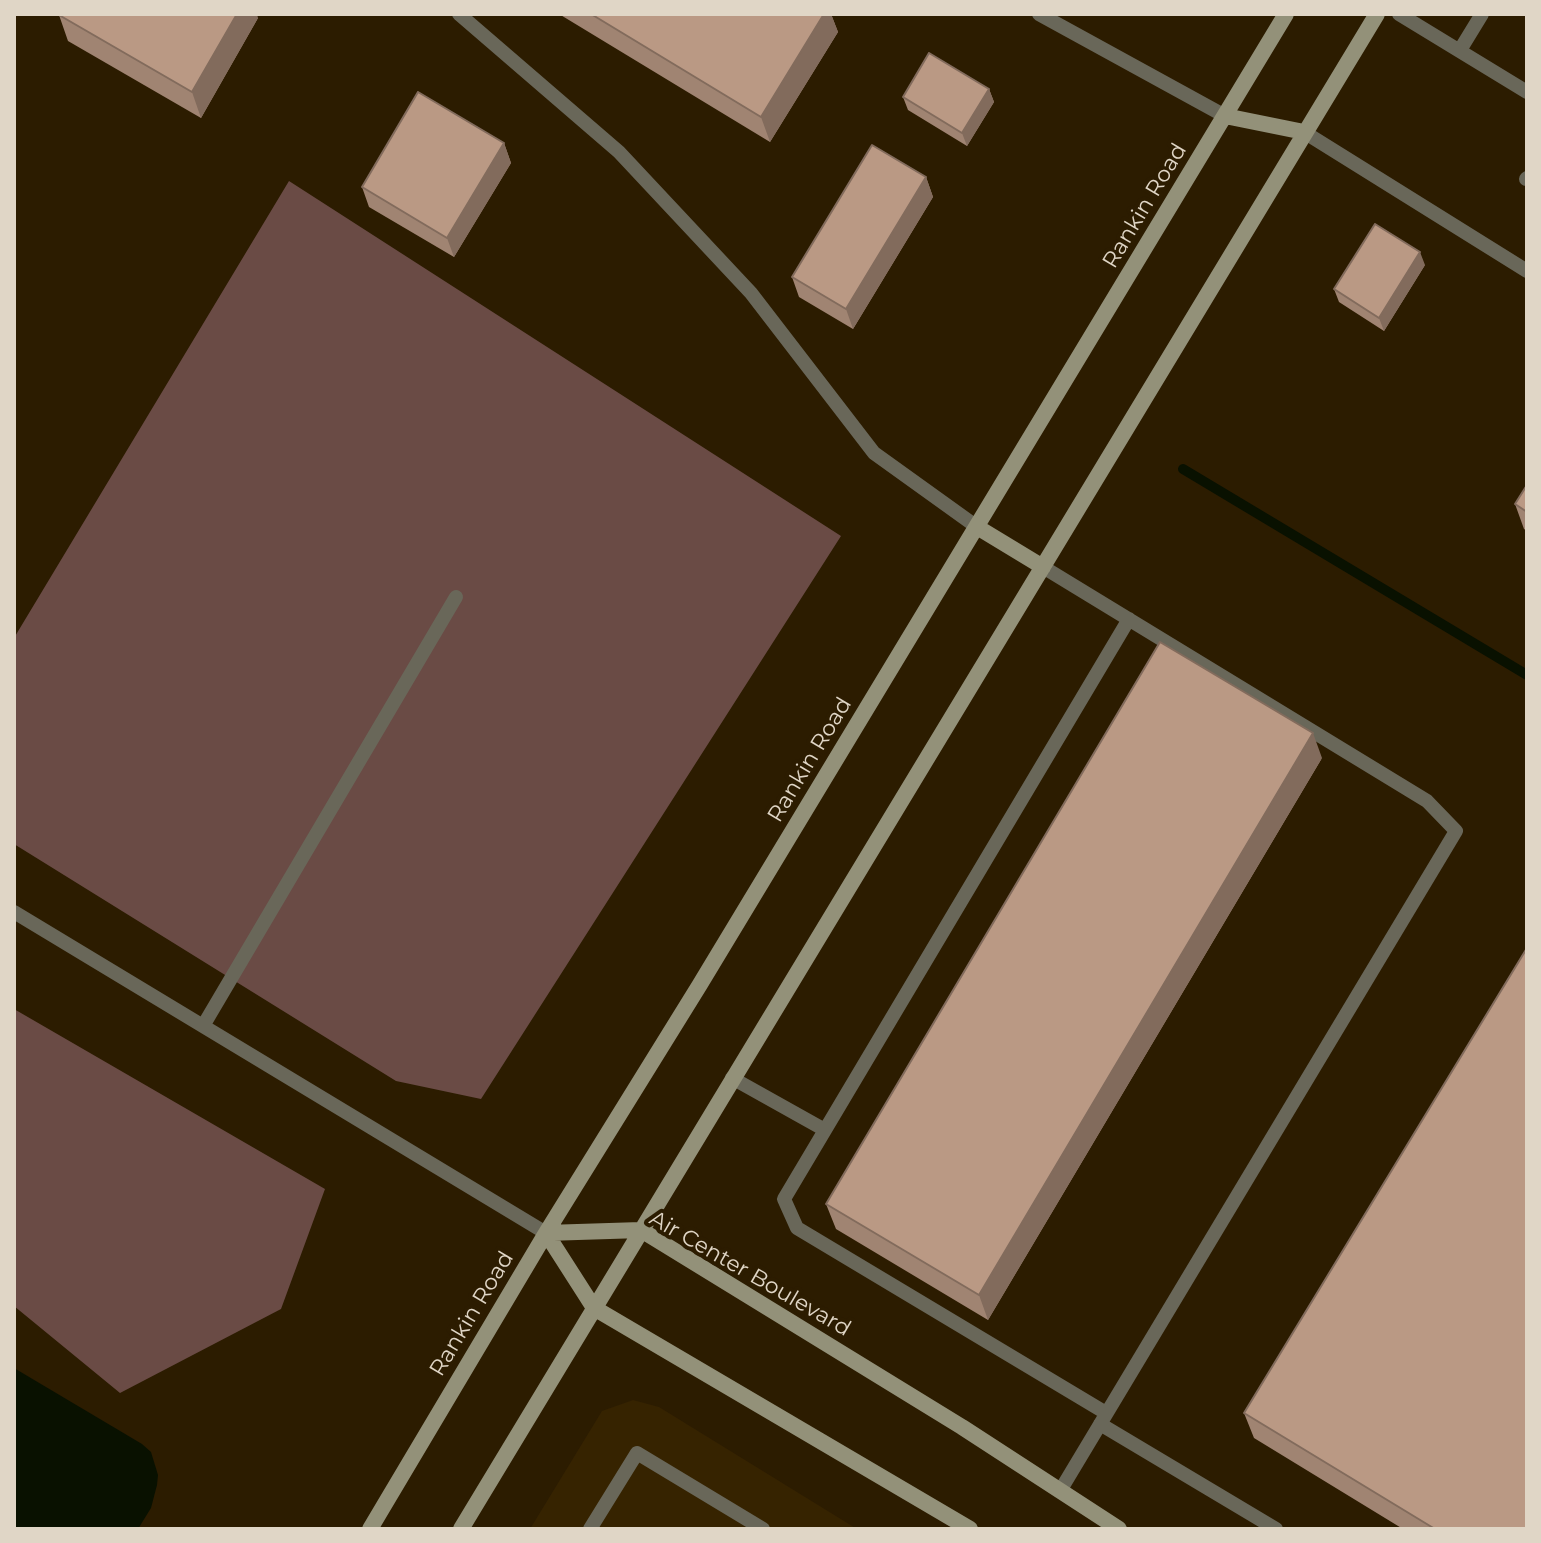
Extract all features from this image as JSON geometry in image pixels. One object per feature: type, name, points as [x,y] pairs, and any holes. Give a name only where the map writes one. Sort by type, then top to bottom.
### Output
[{"type":"main road","name":"Rankin Road","points":[[370,1529],[546,1233],[1286,14]]},
{"type":"main road","points":[[461,1529],[1377,14]]},
{"type":"main road","points":[[1225,116],[1304,132]]},
{"type":"main road","points":[[977,527],[1043,567]]},
{"type":"main road","name":"Air Center Boulevard","points":[[546,1233],[641,1230],[962,1427],[1119,1529]]},
{"type":"main road","points":[[546,1233],[594,1308],[970,1529]]},
{"type":"lane","points":[[459,14],[619,152],[751,293],[874,453],[977,527]]},
{"type":"lane","points":[[1039,14],[1225,116]]},
{"type":"lane","points":[[1399,14],[1527,92]]},
{"type":"lane","points":[[1460,50],[1482,14]]},
{"type":"lane","points":[[1304,132],[1527,271]]},
{"type":"lane","points":[[1043,567],[1427,801],[1456,831],[1060,1491]]},
{"type":"lane","points":[[203,1026],[456,597]]},
{"type":"lane","points":[[1129,619],[784,1199],[797,1228],[1276,1529]]},
{"type":"lane","points":[[14,912],[546,1233]]},
{"type":"lane","points":[[732,1078],[825,1130]]},
{"type":"lane","points":[[590,1529],[637,1453],[763,1529]]},
{"type":"shaded area","points":[[289,181],[841,536],[481,1099],[396,1081],[14,844],[14,638]]},
{"type":"shaded area","points":[[14,1009],[325,1189],[281,1309],[120,1393],[14,1306]]},
{"type":"shaded area","points":[[14,1368],[151,1452],[158,1475],[157,1485],[151,1508],[138,1529],[14,1529]]},
{"type":"shaded area","points":[[633,1400],[659,1407],[857,1529],[530,1529],[602,1411]]},
{"type":"building","points":[[60,14],[237,14],[192,92]]},
{"type":"building","points":[[591,14],[824,14],[761,117]]},
{"type":"building","points":[[929,53],[989,89],[962,133],[903,97]]},
{"type":"building","points":[[418,92],[504,143],[447,238],[362,187]]},
{"type":"building","points":[[872,145],[926,177],[846,309],[792,277]]},
{"type":"building","points":[[1375,224],[1420,252],[1379,318],[1334,289]]},
{"type":"building","points":[[1527,485],[1527,512],[1515,504]]},
{"type":"building","points":[[1160,642],[1313,733],[979,1295],[826,1204]]},
{"type":"building","points":[[1527,948],[1527,1529],[1435,1529],[1244,1413]]},
{"type":"waterway","points":[[1183,469],[1527,675]]}]
